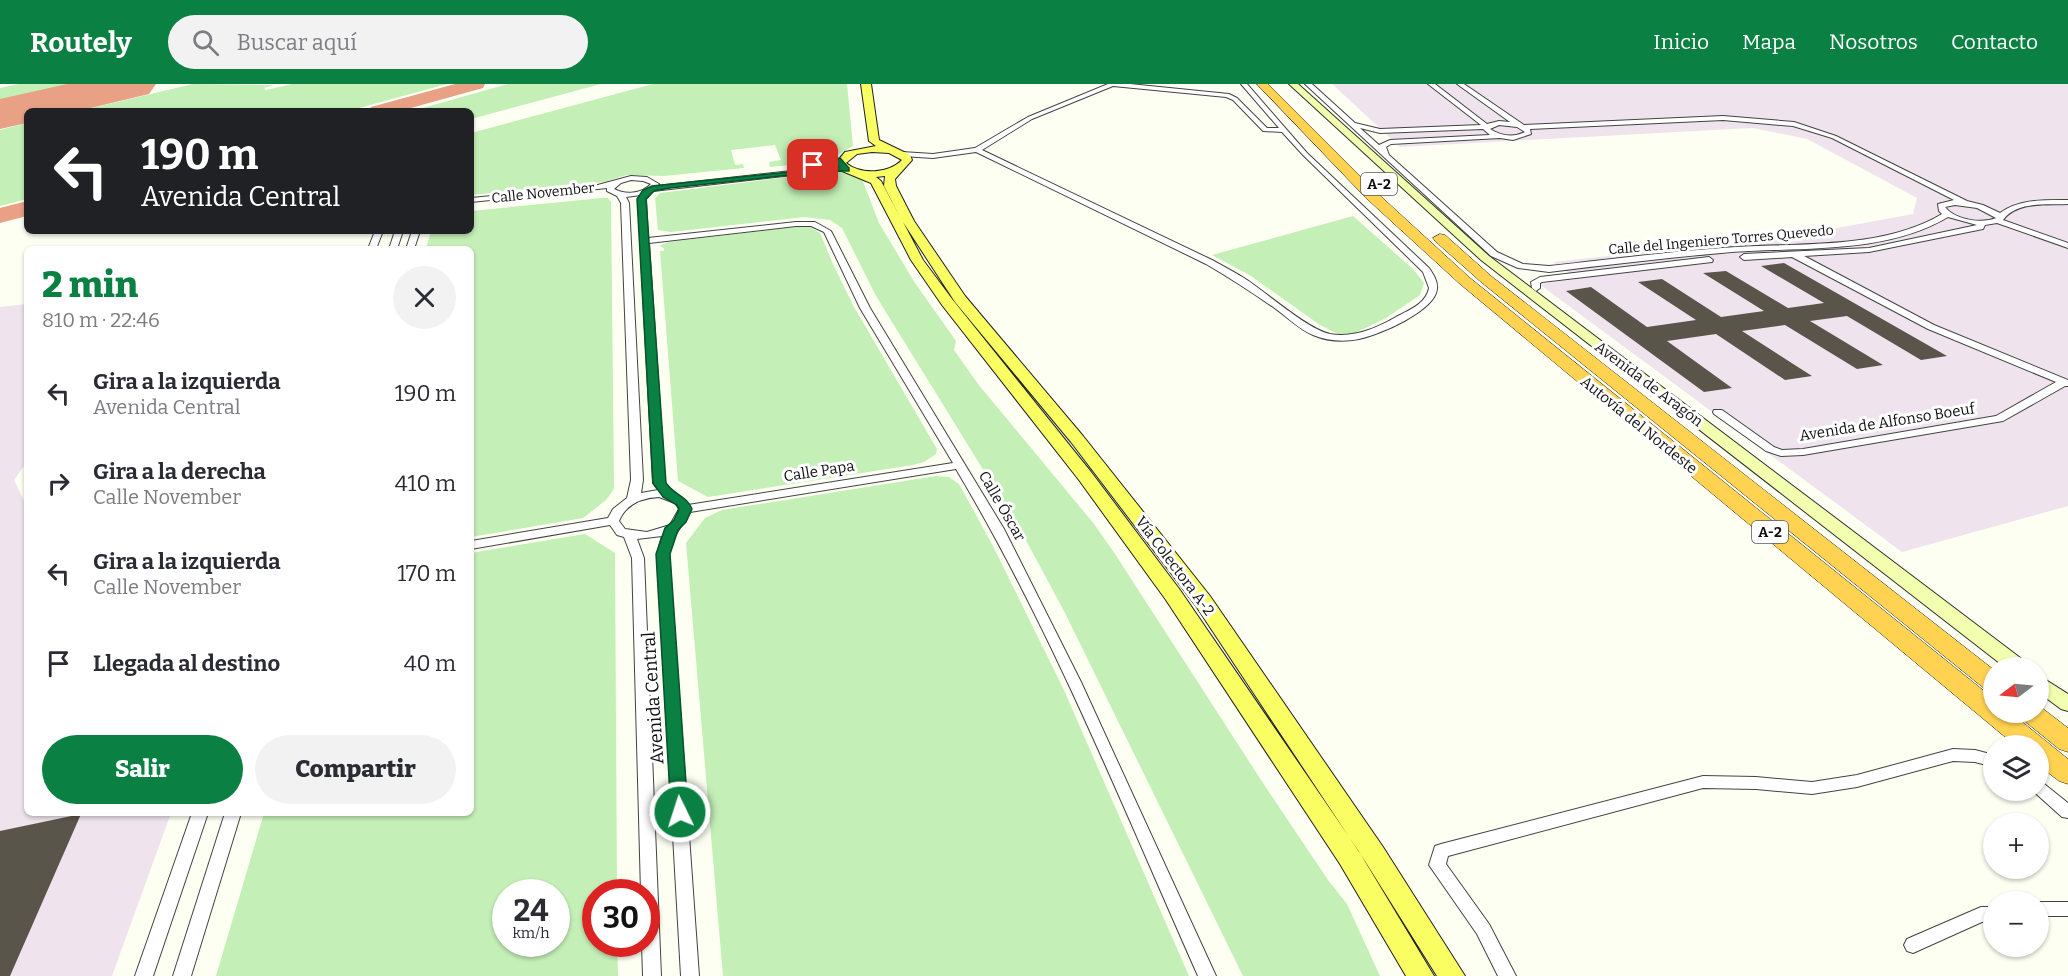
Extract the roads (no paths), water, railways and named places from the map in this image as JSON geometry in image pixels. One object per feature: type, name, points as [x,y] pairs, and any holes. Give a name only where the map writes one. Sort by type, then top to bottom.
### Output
[{"type":"highway","name":"Autovía del Nordeste","points":[[1262,84],[1371,195],[1474,288],[2021,735]]},
{"type":"highway","name":"Autovía del Nordeste","points":[[1276,84],[1320,128],[1494,286],[1983,674]]},
{"type":"highway","points":[[2045,723],[2068,742]]},
{"type":"highway","points":[[2049,759],[2068,774]]},
{"type":"main road","points":[[861,138],[862,145],[854,152],[848,168],[882,173],[902,162],[891,150],[874,141],[866,84]]},
{"type":"main road","points":[[854,152],[872,149],[891,150]]},
{"type":"main road","name":"Vía Colectora A-2","points":[[902,162],[889,179],[890,186],[908,221],[960,298],[1077,439],[1203,601],[1374,854],[1452,976]]},
{"type":"main road","name":"Vía Colectora A-2","points":[[848,168],[874,181],[917,260],[947,303],[1085,476],[1173,595],[1348,857],[1421,976]]},
{"type":"street","points":[[902,162],[977,150],[1029,118],[1112,84],[1227,95],[1235,99],[1265,130],[1284,130]]},
{"type":"street","points":[[1168,84],[1177,91]]},
{"type":"street","points":[[977,150],[1217,266],[1305,326],[1328,337],[1339,339],[1360,337],[1424,305],[1432,297],[1434,289],[1433,280],[1426,270],[1305,154],[1244,84]]},
{"type":"street","name":"Avenida de Aragón","points":[[1293,84],[1490,256],[2006,657]]},
{"type":"street","points":[[1308,84],[1387,156],[1490,256]]},
{"type":"street","points":[[1431,84],[1486,127],[1487,131],[1503,136]]},
{"type":"street","points":[[1460,84],[1524,129],[1724,118],[1769,120],[1794,124],[1841,140],[1967,204]]},
{"type":"street","points":[[1318,93],[1358,137],[1490,256]]},
{"type":"street","points":[[1336,110],[1363,128],[1394,130],[1486,127],[1499,123],[1524,129],[1735,121],[1777,124],[1827,138],[1948,203],[2013,209]]},
{"type":"street","points":[[1387,156],[1382,147],[1390,142],[1520,137],[1524,129]]},
{"type":"street","points":[[1394,130],[1389,134],[1391,137],[1406,141]]},
{"type":"street","points":[[650,180],[848,168]]},
{"type":"street","points":[[649,190],[848,168]]},
{"type":"street","name":"Calle November","points":[[474,200],[594,188],[632,178],[650,180]]},
{"type":"street","points":[[650,180],[655,184],[642,199],[644,241],[659,483],[667,495]]},
{"type":"street","points":[[614,183],[610,189],[626,203],[637,487],[632,500]]},
{"type":"street","name":"Calle November","points":[[474,206],[594,193],[617,194],[649,190]]},
{"type":"street","points":[[1948,203],[1941,208],[1947,214],[1982,223],[1999,219],[2025,204],[2068,202]]},
{"type":"street","points":[[1983,208],[1999,219],[2068,246]]},
{"type":"street","name":"Calle del Ingeniero Torres Quevedo","points":[[1536,288],[1535,282],[1540,280],[1732,257],[1794,254],[1914,230],[1941,219],[1947,214]]},
{"type":"street","name":"Calle del Ingeniero Torres Quevedo","points":[[1490,256],[1521,266],[1549,269],[1723,250],[1890,246],[1972,229],[1980,227],[1982,223]]},
{"type":"street","name":"Calle Óscar","points":[[644,241],[796,224],[812,224],[824,228],[865,308],[998,529],[1074,682],[1207,976]]},
{"type":"street","points":[[1794,254],[1931,327],[2066,382]]},
{"type":"street","name":"Avenida de Alfonso Boeuf","points":[[1718,412],[1770,449],[1781,453],[1803,452],[1999,419],[2066,382]]},
{"type":"street","name":"Calle Papa","points":[[685,509],[959,465]]},
{"type":"street","points":[[613,521],[618,510],[632,500],[650,495],[667,495],[683,502],[685,509]]},
{"type":"street","name":"Avenida Central","points":[[685,509],[680,522],[672,528],[663,554],[690,976]]},
{"type":"street","points":[[613,521],[621,532],[629,535],[646,536],[672,528]]},
{"type":"street","points":[[474,544],[613,521]]},
{"type":"street","name":"Avenida Central","points":[[629,535],[638,558],[652,976]]},
{"type":"street","points":[[2049,689],[2068,704]]},
{"type":"street","points":[[1507,976],[1483,929],[1437,865],[1441,851],[1703,782],[1756,783],[1812,788],[1857,781],[1953,755],[1983,758]]},
{"type":"street","points":[[2049,796],[2068,812]]},
{"type":"street","points":[[144,976],[199,816]]},
{"type":"street","points":[[182,976],[232,816]]},
{"type":"street","points":[[2049,909],[2068,909]]},
{"type":"street","points":[[1913,945],[1983,915]]}]
